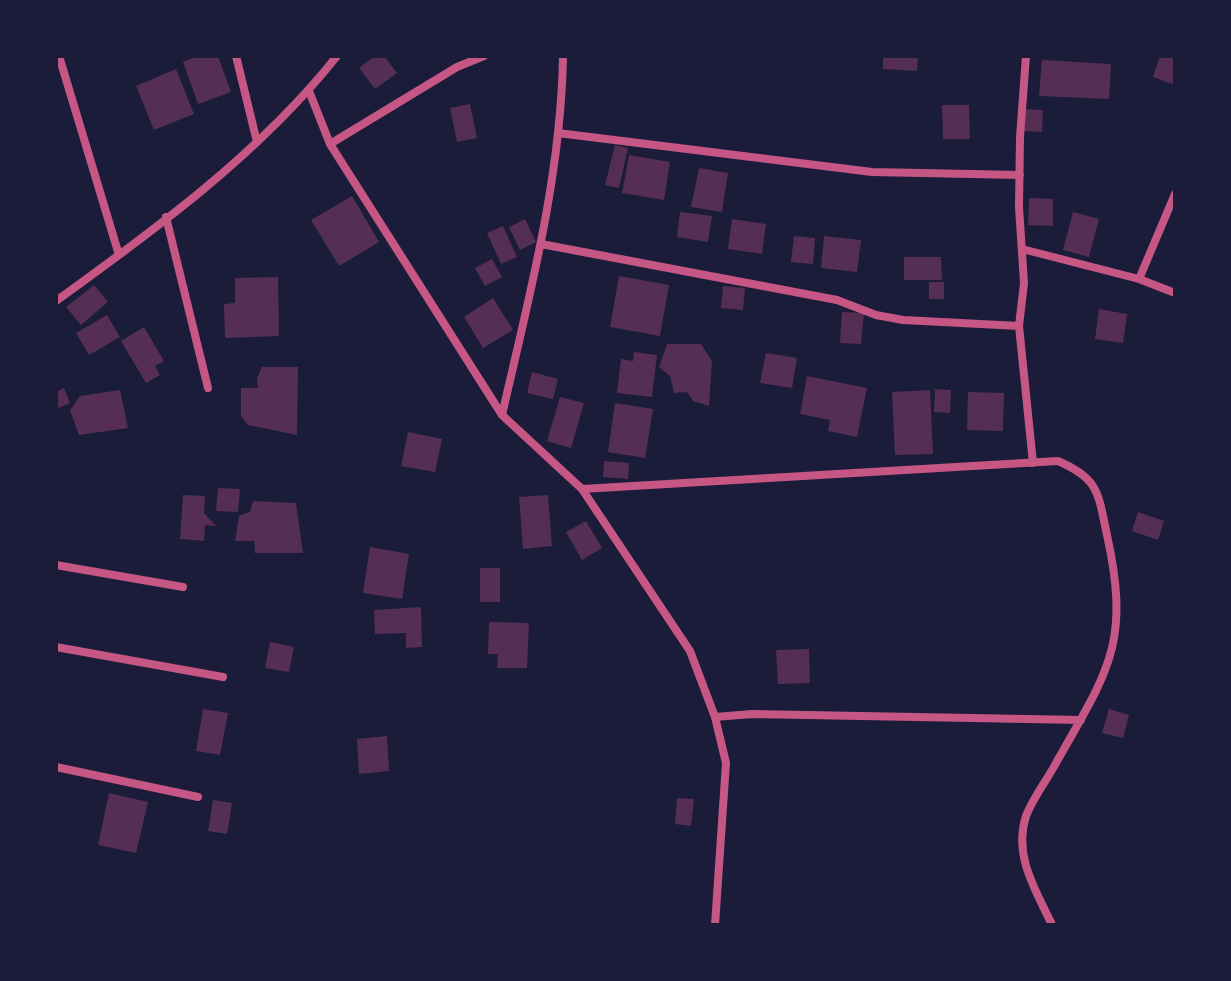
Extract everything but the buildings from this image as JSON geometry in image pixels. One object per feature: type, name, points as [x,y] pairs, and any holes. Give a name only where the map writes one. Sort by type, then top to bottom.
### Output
[{"type":"street","points":[[59,56],[119,255]]},
{"type":"street","points":[[236,56],[257,142]]},
{"type":"street","points":[[56,301],[119,255],[257,142],[309,91],[337,56]]},
{"type":"street","points":[[330,144],[457,67],[484,56]]},
{"type":"street","points":[[502,415],[541,244],[558,133],[563,56]]},
{"type":"street","points":[[1026,56],[1020,175],[1024,283],[1019,326],[1033,463]]},
{"type":"street","points":[[309,91],[330,144],[502,415],[582,489],[690,651],[715,717],[726,763],[715,925]]},
{"type":"street","points":[[558,133],[872,172],[1020,175]]},
{"type":"street","points":[[1139,279],[1175,194]]},
{"type":"street","points":[[166,217],[208,388]]},
{"type":"street","points":[[541,244],[837,300],[876,315],[903,320],[1019,326]]},
{"type":"street","points":[[1022,249],[1139,279],[1175,293]]},
{"type":"street","points":[[582,489],[1058,461],[1079,470],[1097,486],[1119,585],[1116,637],[1108,672],[1026,816],[1021,857],[1052,925]]},
{"type":"street","points":[[56,565],[183,587]]},
{"type":"street","points":[[56,647],[223,677]]},
{"type":"street","points":[[715,717],[752,714],[1081,720]]},
{"type":"street","points":[[56,767],[198,797]]}]
